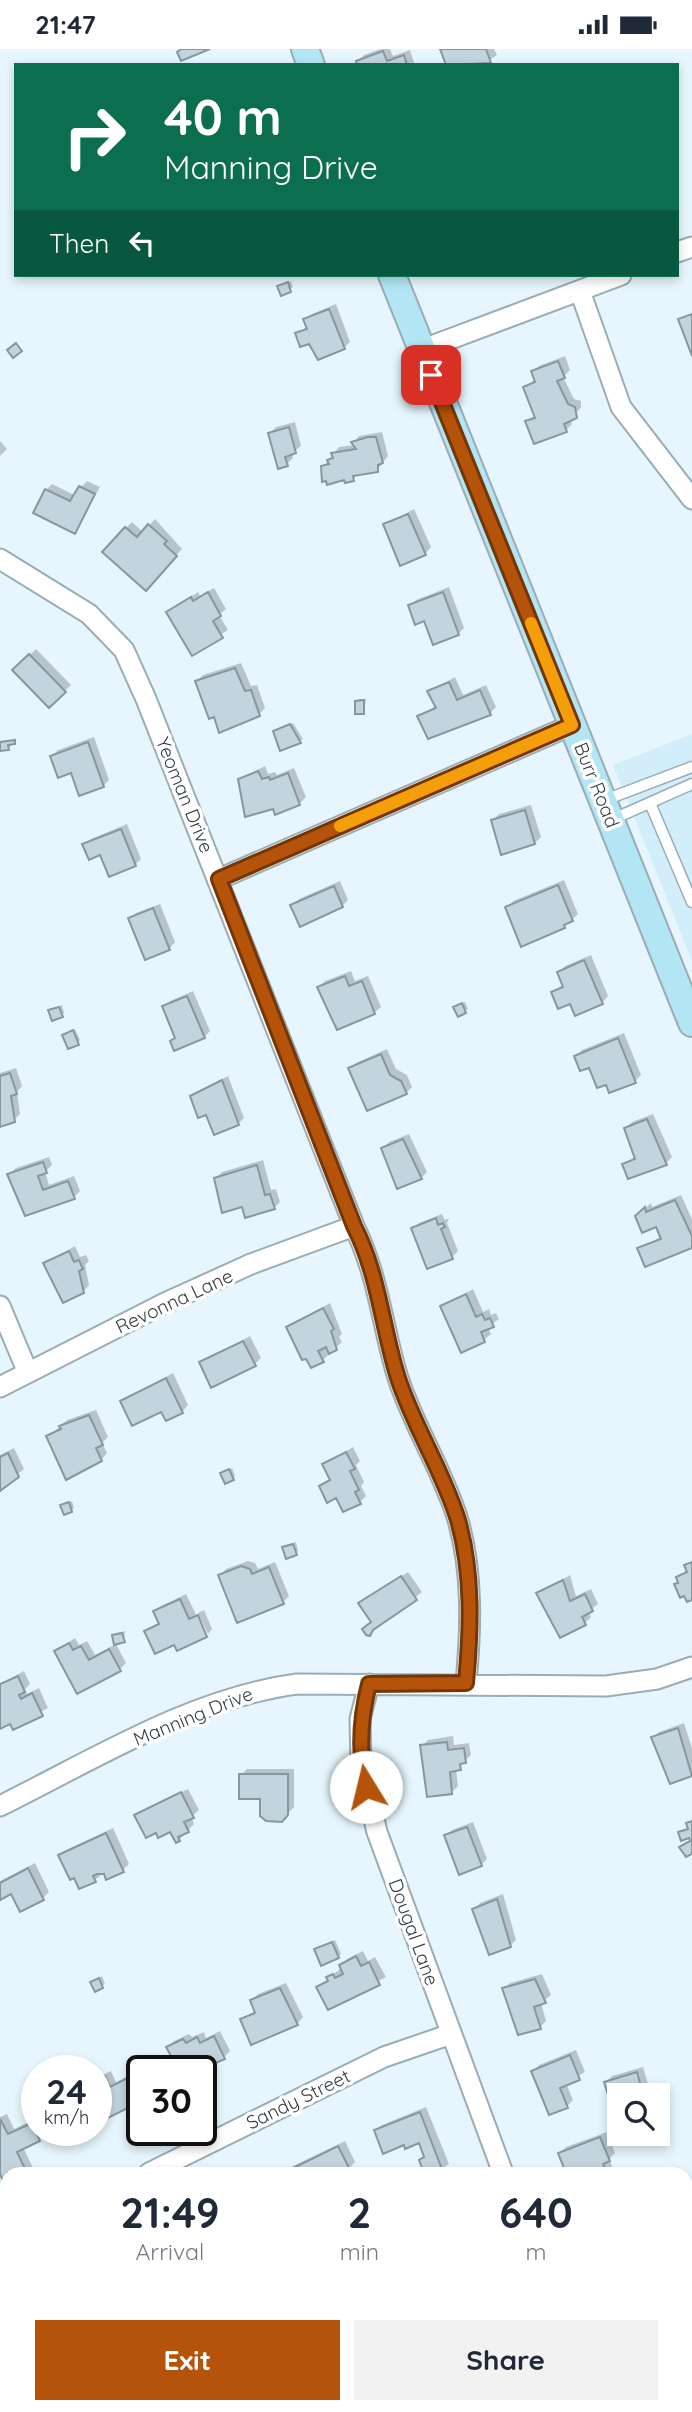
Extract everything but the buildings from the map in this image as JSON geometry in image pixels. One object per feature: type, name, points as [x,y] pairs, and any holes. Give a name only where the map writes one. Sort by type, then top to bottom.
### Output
[{"type":"street","name":"Burr Road","points":[[393,277],[572,725],[690,1009]]},
{"type":"street","points":[[421,351],[616,277]]},
{"type":"street","points":[[580,291],[621,407],[692,499]]},
{"type":"street","name":"Yeoman Drive","points":[[0,559],[89,614],[124,650],[219,879],[354,1226],[369,1256],[381,1298],[389,1348],[402,1391],[458,1520],[468,1571],[471,1632],[466,1683]]},
{"type":"street","points":[[219,879],[572,725]]},
{"type":"street","name":"Revonna Lane","points":[[0,1387],[165,1303],[251,1264],[354,1226]]},
{"type":"street","points":[[0,1306],[28,1373]]},
{"type":"street","name":"Manning Drive","points":[[0,1805],[144,1734],[254,1690],[297,1684],[606,1686],[657,1679],[692,1667]]},
{"type":"street","name":"Dougal Lane","points":[[369,1684],[360,1719],[361,1764],[377,1832],[501,2167]]},
{"type":"street","name":"Sandy Street","points":[[161,2167],[384,2057],[451,2034]]},
{"type":"lane","points":[[607,810],[692,767]]},
{"type":"lane","points":[[607,810],[650,803],[692,784]]},
{"type":"lane","points":[[650,803],[692,902]]},
{"type":"shaded area","points":[[692,734],[692,961],[613,765]]},
{"type":"slow traffic","points":[[340,826],[572,725],[531,623]]},
{"type":"route","points":[[366,1787],[361,1764],[360,1719],[369,1684],[466,1683],[471,1632],[468,1571],[458,1520],[432,1454],[402,1391],[389,1348],[381,1298],[369,1256],[354,1226],[324,1143],[219,879],[572,725],[431,375]]}]
